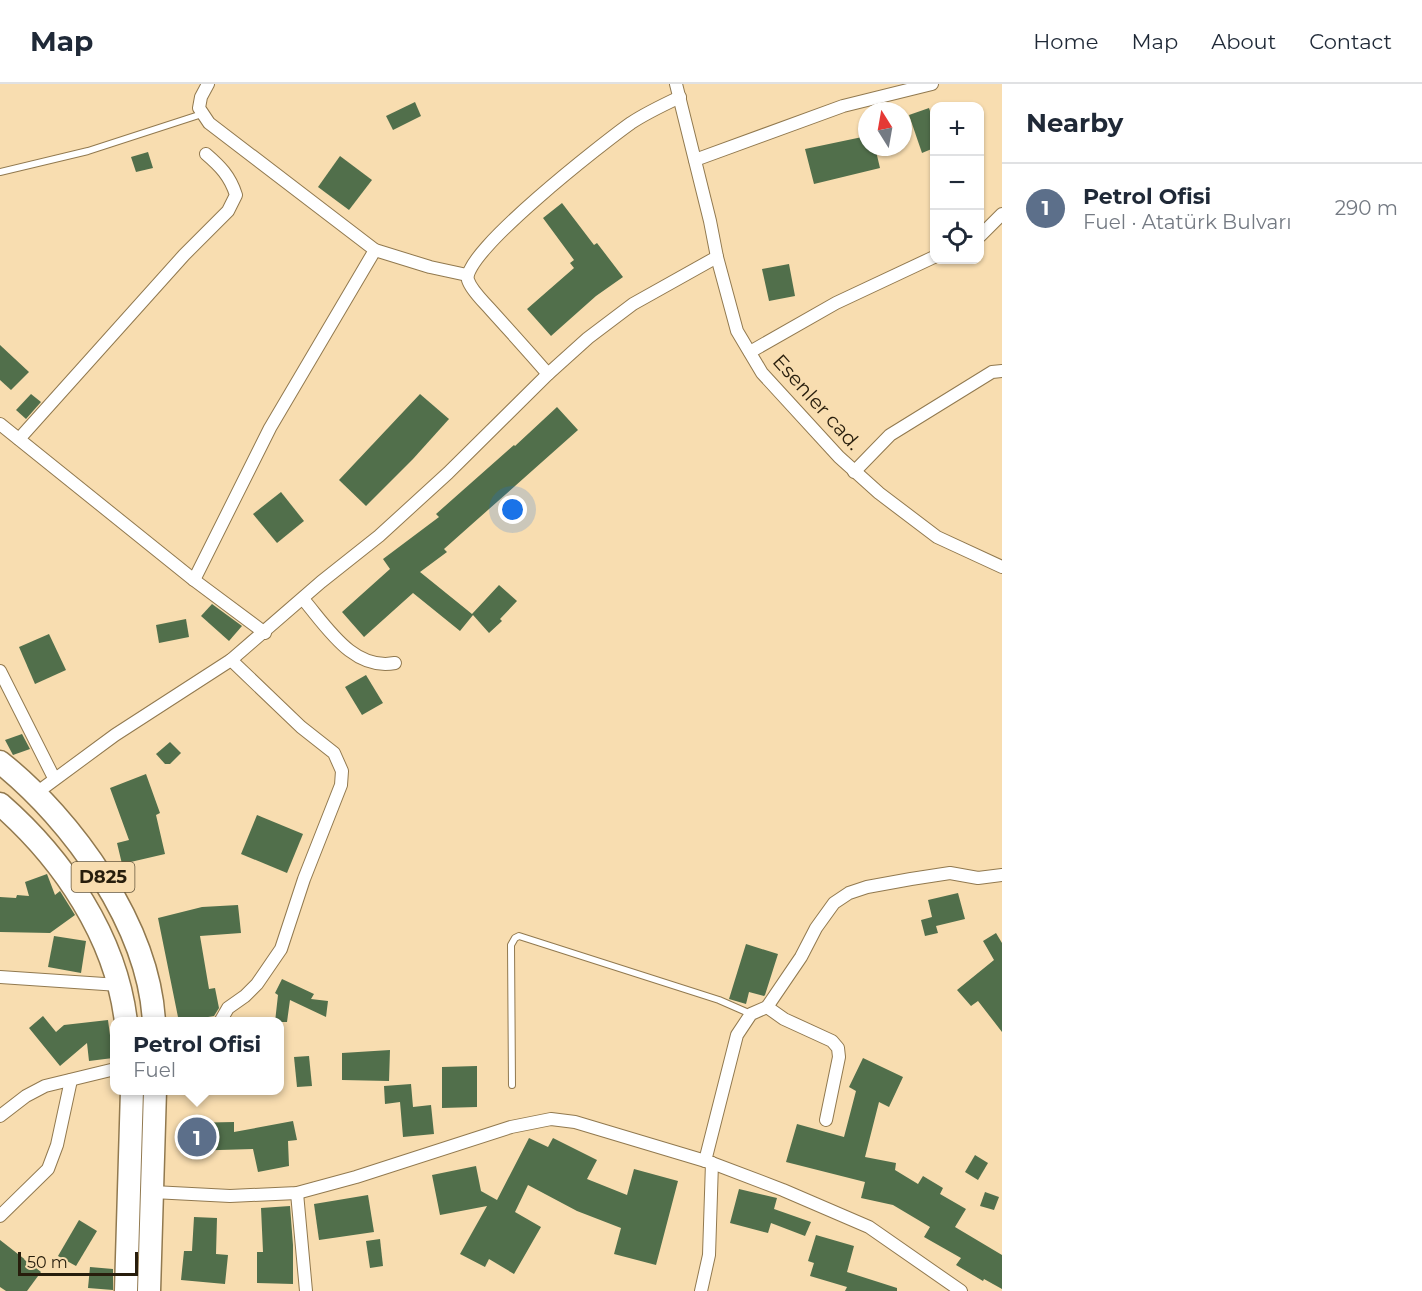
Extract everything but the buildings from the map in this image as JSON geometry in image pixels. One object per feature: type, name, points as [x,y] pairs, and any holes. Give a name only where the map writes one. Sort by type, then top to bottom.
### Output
[{"type":"highway","name":"D825","points":[[0,762],[34,794],[84,850],[119,906],[148,980],[153,1017]]},
{"type":"highway","name":"D825","points":[[0,804],[49,853],[89,914],[104,944],[119,985],[126,1017]]},
{"type":"highway","points":[[126,1291],[132,1095]]},
{"type":"highway","points":[[149,1291],[155,1095]]},
{"type":"highway","points":[[130,1173],[153,1183]]},
{"type":"street","points":[[208,84],[201,97],[199,108],[209,123],[375,250],[430,267],[467,275]]},
{"type":"street","name":"Esenler cad.","points":[[676,84],[737,331],[762,373],[854,472],[937,537],[1002,567]]},
{"type":"street","points":[[695,160],[843,106],[932,84]]},
{"type":"street","points":[[548,374],[479,296],[468,281],[467,275],[484,247],[536,199],[631,123],[680,97]]},
{"type":"street","points":[[19,439],[184,255],[228,211],[236,195],[231,181],[222,168],[206,154]]},
{"type":"street","points":[[984,232],[1002,214]]},
{"type":"street","points":[[194,580],[270,428],[375,250]]},
{"type":"street","points":[[34,794],[115,735],[231,660],[379,536],[588,338],[633,304],[717,257]]},
{"type":"street","points":[[750,351],[836,303],[930,259]]},
{"type":"street","points":[[854,472],[890,435],[993,372],[1002,371]]},
{"type":"street","points":[[0,424],[194,580],[265,633]]},
{"type":"street","points":[[303,599],[350,652],[369,663],[385,665],[395,663]]},
{"type":"street","points":[[223,1017],[228,1008],[257,984],[281,949],[304,879],[341,785],[342,771],[334,753],[301,727],[231,660]]},
{"type":"street","points":[[0,671],[54,778]]},
{"type":"street","points":[[701,1291],[709,1255],[708,1162],[738,1035],[751,1014],[767,1007],[801,957],[826,911],[849,893],[900,881],[950,873],[978,878],[1002,875]]},
{"type":"street","points":[[0,977],[119,985]]},
{"type":"street","points":[[767,1007],[784,1019],[832,1041],[838,1047],[826,1120]]},
{"type":"street","points":[[0,1116],[26,1096],[45,1086],[110,1070]]},
{"type":"street","points":[[0,1215],[48,1169],[57,1146],[71,1080]]},
{"type":"street","points":[[153,1183],[230,1196],[297,1192],[356,1177],[511,1127],[551,1119],[575,1122],[708,1162],[783,1190],[868,1227],[961,1291]]},
{"type":"street","points":[[297,1192],[306,1291]]},
{"type":"lane","points":[[0,172],[88,151],[202,114]]},
{"type":"lane","points":[[512,1085],[511,945],[519,936],[719,1000],[751,1014]]},
{"type":"place","name":"Petrol Ofisi","points":[[197,1137]]}]
